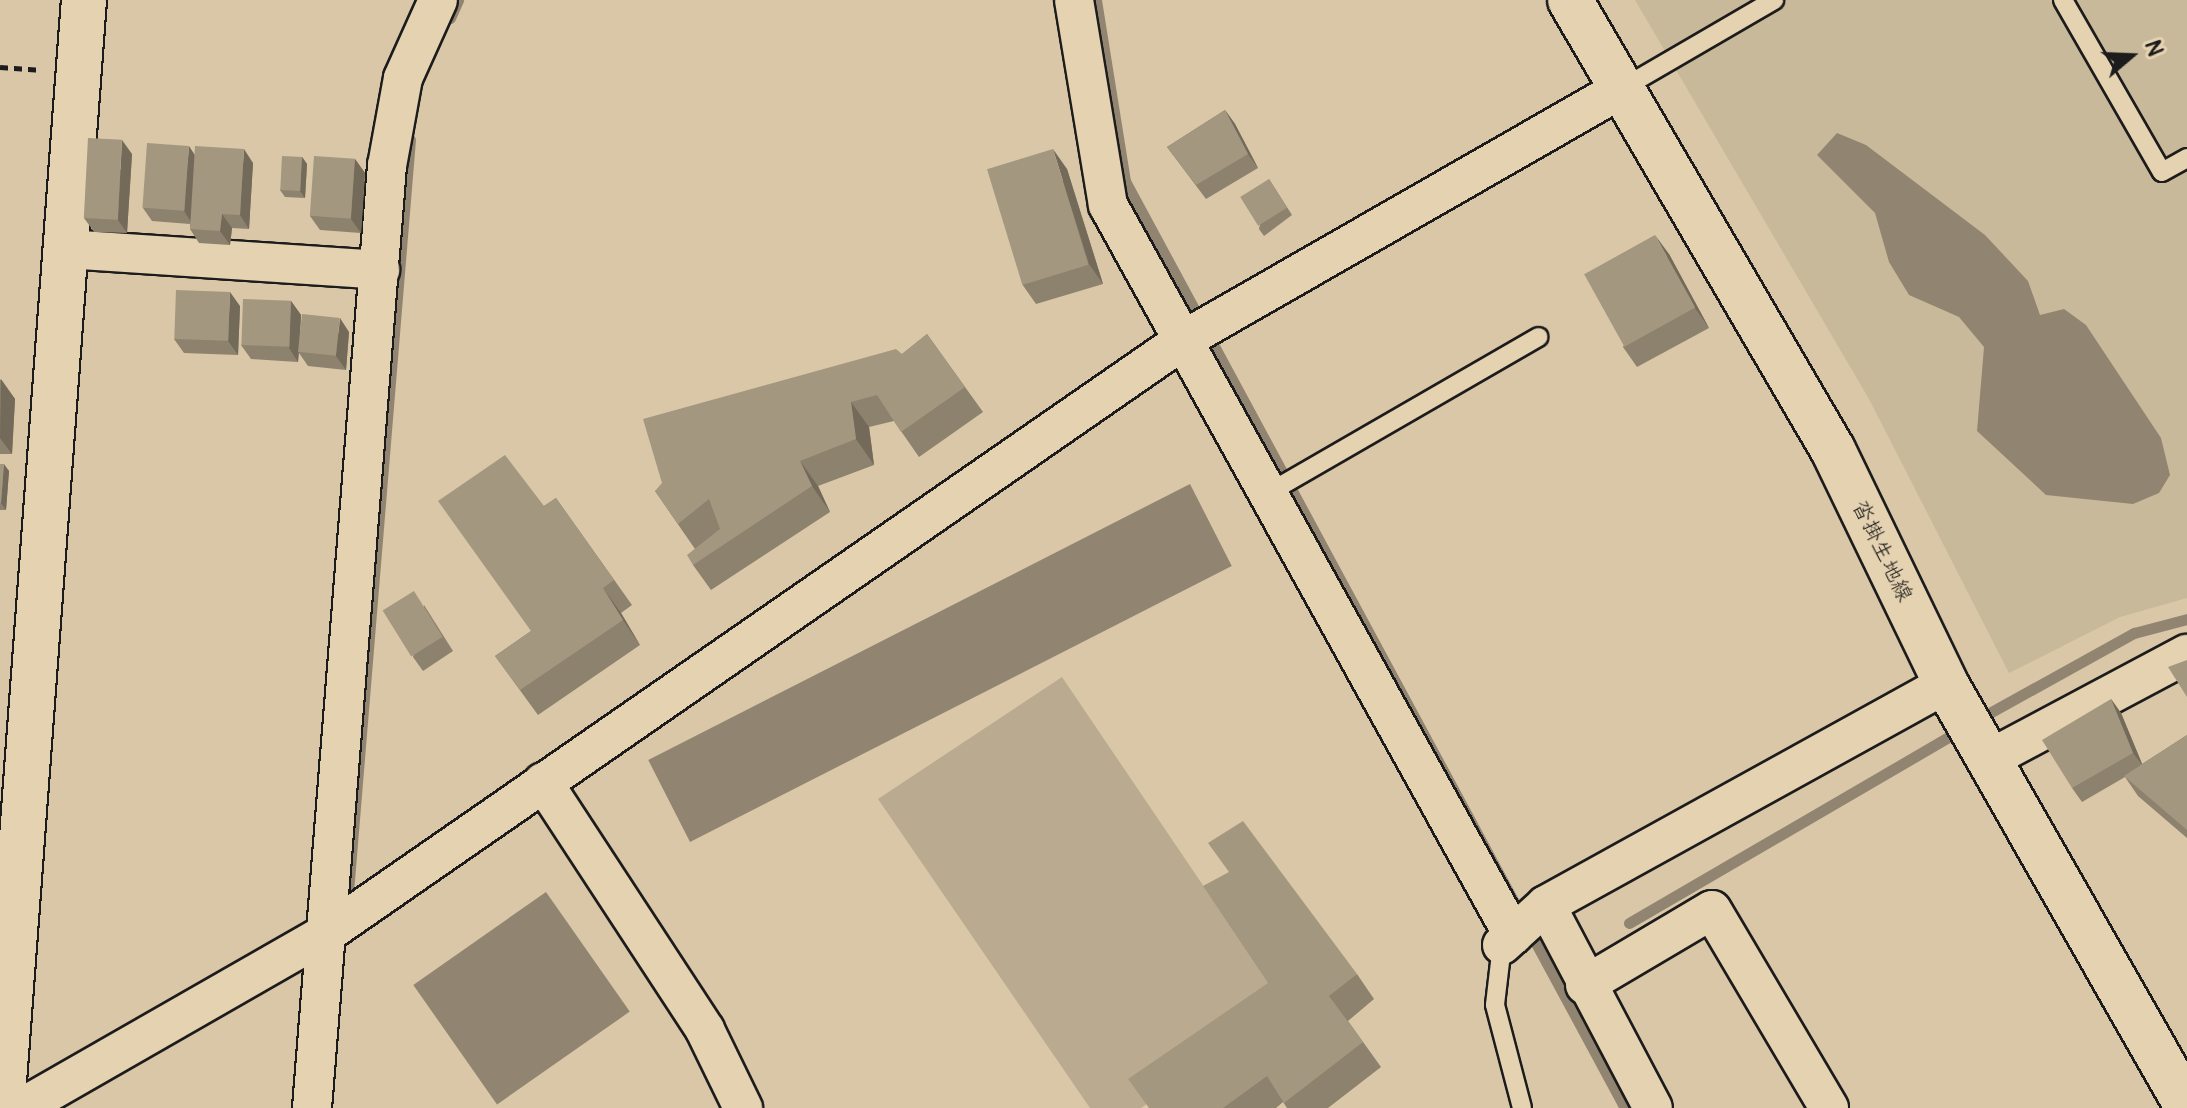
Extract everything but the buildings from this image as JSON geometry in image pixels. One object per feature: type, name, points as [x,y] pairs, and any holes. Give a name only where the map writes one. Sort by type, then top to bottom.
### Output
[{"type":"main road","points":[[2,1108],[5,1019],[84,0]]},
{"type":"main road","name":"沓掛生地線","points":[[1570,0],[1833,450],[1946,684],[2187,1106]]},
{"type":"street","points":[[312,1108],[387,166],[403,78],[438,0]]},
{"type":"street","points":[[1074,0],[1108,205],[1270,492],[1507,940],[1546,905],[1946,684]]},
{"type":"street","points":[[21,1108],[327,933],[1185,339],[1623,88]]},
{"type":"street","points":[[66,249],[380,270]]},
{"type":"street","points":[[1991,758],[2187,654]]},
{"type":"street","points":[[543,782],[705,1030],[743,1108]]},
{"type":"street","points":[[1546,905],[1585,985],[1653,1108]]},
{"type":"street","points":[[1585,985],[1712,910],[1829,1108]]},
{"type":"lane","points":[[1623,88],[1774,0]]},
{"type":"lane","points":[[2063,0],[2162,172],[2187,158]]},
{"type":"lane","points":[[1270,492],[1538,337]]},
{"type":"lane","points":[[1507,940],[1495,1005],[1522,1108]]},
{"type":"shaded area","points":[[1635,0],[2187,0],[2187,598],[2120,617],[2009,673],[1869,399]]},
{"type":"shaded area","points":[[1837,133],[1866,145],[1985,235],[2028,281],[2040,315],[2064,309],[2086,325],[2161,438],[2170,475],[2159,493],[2133,504],[2046,495],[1977,431],[1984,347],[1959,317],[1909,295],[1889,262],[1875,213],[1817,155]]},
{"type":"shaded area","points":[[1190,484],[1232,566],[690,842],[648,760]]},
{"type":"shaded area","points":[[1062,677],[1286,1008],[1141,1108],[1090,1108],[878,799]]},
{"type":"shaded area","points":[[546,892],[630,1012],[497,1105],[413,985]]},
{"type":"waterway","points":[[450,18],[458,0]]},
{"type":"waterway","points":[[1096,0],[1125,181],[1625,1108]]},
{"type":"waterway","points":[[347,904],[410,140]]},
{"type":"waterway","points":[[1975,721],[2134,633],[2187,619]]},
{"type":"waterway","points":[[1629,923],[1960,730]]}]
